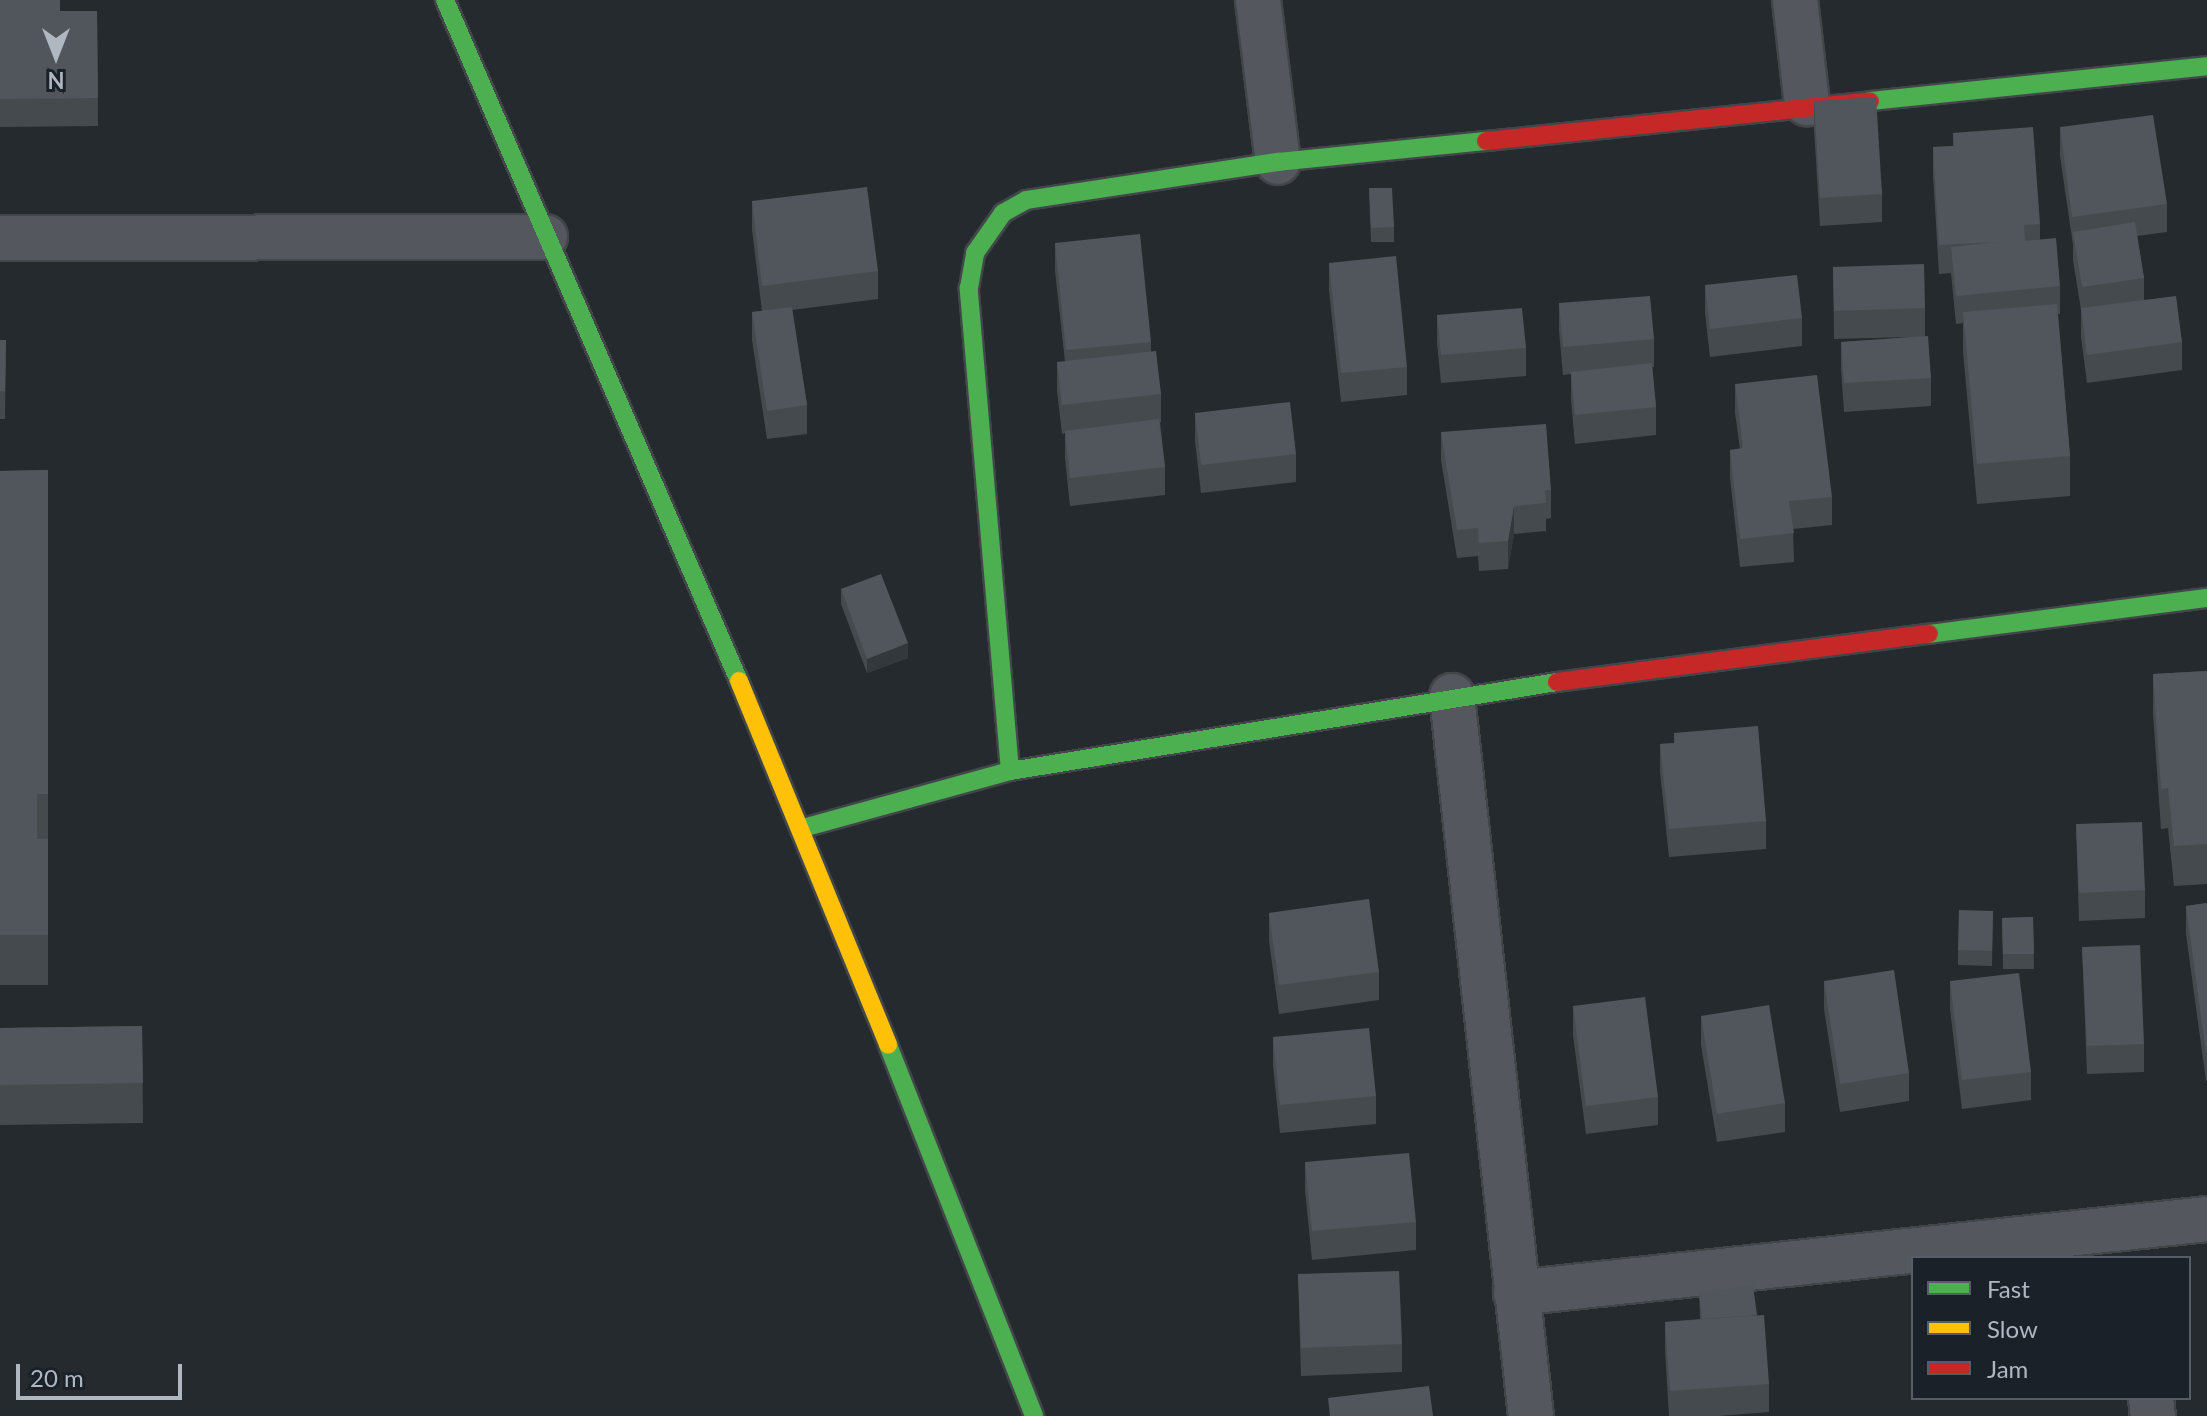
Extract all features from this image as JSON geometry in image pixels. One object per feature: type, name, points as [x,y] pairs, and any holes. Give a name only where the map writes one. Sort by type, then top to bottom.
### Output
[{"type":"street","points":[[445,0],[803,828],[1034,1416]]},
{"type":"street","points":[[1258,0],[1278,162]]},
{"type":"street","points":[[1795,0],[1807,103]]},
{"type":"street","points":[[1010,771],[969,288],[975,253],[1003,213],[1026,200],[1278,162],[1807,103],[2207,66]]},
{"type":"street","points":[[0,238],[545,237]]},
{"type":"street","points":[[803,828],[1010,771],[1452,696],[2207,598]]},
{"type":"street","points":[[1452,696],[1531,1416]]},
{"type":"street","points":[[1972,1256],[2132,1243],[2207,1219]]},
{"type":"street","points":[[1516,1293],[1911,1261]]},
{"type":"building","points":[[0,0],[60,0],[60,11],[97,11],[98,98],[0,99]]},
{"type":"building","points":[[1876,97],[1882,194],[1820,198],[1814,101]]},
{"type":"building","points":[[2153,115],[2167,204],[2072,217],[2060,127]]},
{"type":"building","points":[[2033,127],[2040,224],[2024,225],[2025,241],[2056,238],[2060,286],[1956,296],[1951,247],[1997,242],[1939,245],[1933,147],[1954,146],[1953,133]]},
{"type":"building","points":[[867,187],[878,271],[762,286],[752,201]]},
{"type":"building","points":[[1369,188],[1392,188],[1394,227],[1371,228]]},
{"type":"building","points":[[2135,222],[2144,278],[2082,287],[2073,232]]},
{"type":"building","points":[[1140,234],[1151,342],[1066,350],[1055,243]]},
{"type":"building","points":[[1396,256],[1407,367],[1341,373],[1329,263]]},
{"type":"building","points":[[1924,264],[1925,308],[1834,311],[1833,267]]},
{"type":"building","points":[[1797,275],[1802,318],[1710,329],[1705,285]]},
{"type":"building","points":[[1650,296],[1654,339],[1563,347],[1559,303]]},
{"type":"building","points":[[2176,296],[2182,342],[2087,355],[2081,308]]},
{"type":"building","points":[[2057,304],[2070,456],[1977,464],[1963,312]]},
{"type":"building","points":[[792,307],[807,405],[767,411],[752,312]]},
{"type":"building","points":[[1522,308],[1526,348],[1441,355],[1437,315]]},
{"type":"building","points":[[1928,336],[1931,378],[1844,383],[1841,342]]},
{"type":"building","points":[[0,340],[6,340],[5,391],[0,391]]},
{"type":"building","points":[[1156,351],[1161,394],[1062,405],[1057,362]]},
{"type":"building","points":[[1652,363],[1656,407],[1575,415],[1571,372]]},
{"type":"building","points":[[1817,375],[1832,497],[1789,501],[1794,533],[1740,539],[1730,450],[1743,448],[1735,384]]},
{"type":"building","points":[[1290,402],[1296,454],[1201,465],[1195,413]]},
{"type":"building","points":[[1159,419],[1165,467],[1070,478],[1065,431]]},
{"type":"building","points":[[1546,424],[1551,490],[1545,490],[1546,503],[1514,506],[1508,541],[1479,543],[1478,528],[1457,530],[1441,432]]},
{"type":"building","points":[[48,470],[48,794],[37,794],[37,839],[48,839],[48,935],[0,935],[0,471]]},
{"type":"building","points":[[881,574],[908,643],[867,659],[841,589]]},
{"type":"building","points":[[2207,671],[2207,844],[2174,846],[2168,788],[2161,789],[2153,674]]},
{"type":"building","points":[[1758,726],[1766,821],[1669,829],[1660,744],[1675,743],[1674,733]]},
{"type":"building","points":[[2142,822],[2145,890],[2079,893],[2076,824]]},
{"type":"building","points":[[1369,899],[1379,972],[1279,985],[1269,913]]},
{"type":"building","points":[[2207,903],[2207,1053],[2206,1053],[2186,906]]},
{"type":"building","points":[[1959,910],[1993,911],[1992,951],[1958,950]]},
{"type":"building","points":[[2033,917],[2034,954],[2003,954],[2002,918]]},
{"type":"building","points":[[2140,945],[2144,1044],[2087,1046],[2082,947]]},
{"type":"building","points":[[1894,970],[1909,1073],[1840,1084],[1824,981]]},
{"type":"building","points":[[2019,973],[2031,1072],[1962,1080],[1950,981]]},
{"type":"building","points":[[1645,997],[1658,1097],[1586,1106],[1573,1006]]},
{"type":"building","points":[[1769,1005],[1785,1103],[1717,1114],[1701,1016]]},
{"type":"building","points":[[142,1026],[143,1083],[0,1085],[0,1028]]},
{"type":"building","points":[[1369,1028],[1376,1096],[1280,1105],[1273,1037]]},
{"type":"building","points":[[1409,1153],[1416,1222],[1312,1231],[1305,1162]]},
{"type":"building","points":[[1399,1271],[1402,1344],[1301,1348],[1298,1274]]},
{"type":"building","points":[[1753,1285],[1757,1315],[1702,1319],[1699,1293]]},
{"type":"building","points":[[1764,1315],[1769,1384],[1670,1391],[1665,1322]]},
{"type":"building","points":[[1429,1386],[1433,1416],[1330,1416],[1328,1398]]},
{"type":"traffic: fast","points":[[445,0],[739,681]]},
{"type":"traffic: fast","points":[[1870,101],[2207,66]]},
{"type":"traffic: fast","points":[[1010,771],[969,288],[975,253],[1003,213],[1026,200],[1278,162],[1486,141]]},
{"type":"traffic: fast","points":[[1929,634],[2207,598]]},
{"type":"traffic: fast","points":[[803,828],[1010,771],[1557,682]]},
{"type":"traffic: fast","points":[[888,1045],[1034,1416]]},
{"type":"traffic: slow","points":[[739,681],[888,1045]]},
{"type":"traffic: jam","points":[[1486,141],[1870,101]]},
{"type":"traffic: jam","points":[[1557,682],[1929,634]]}]
